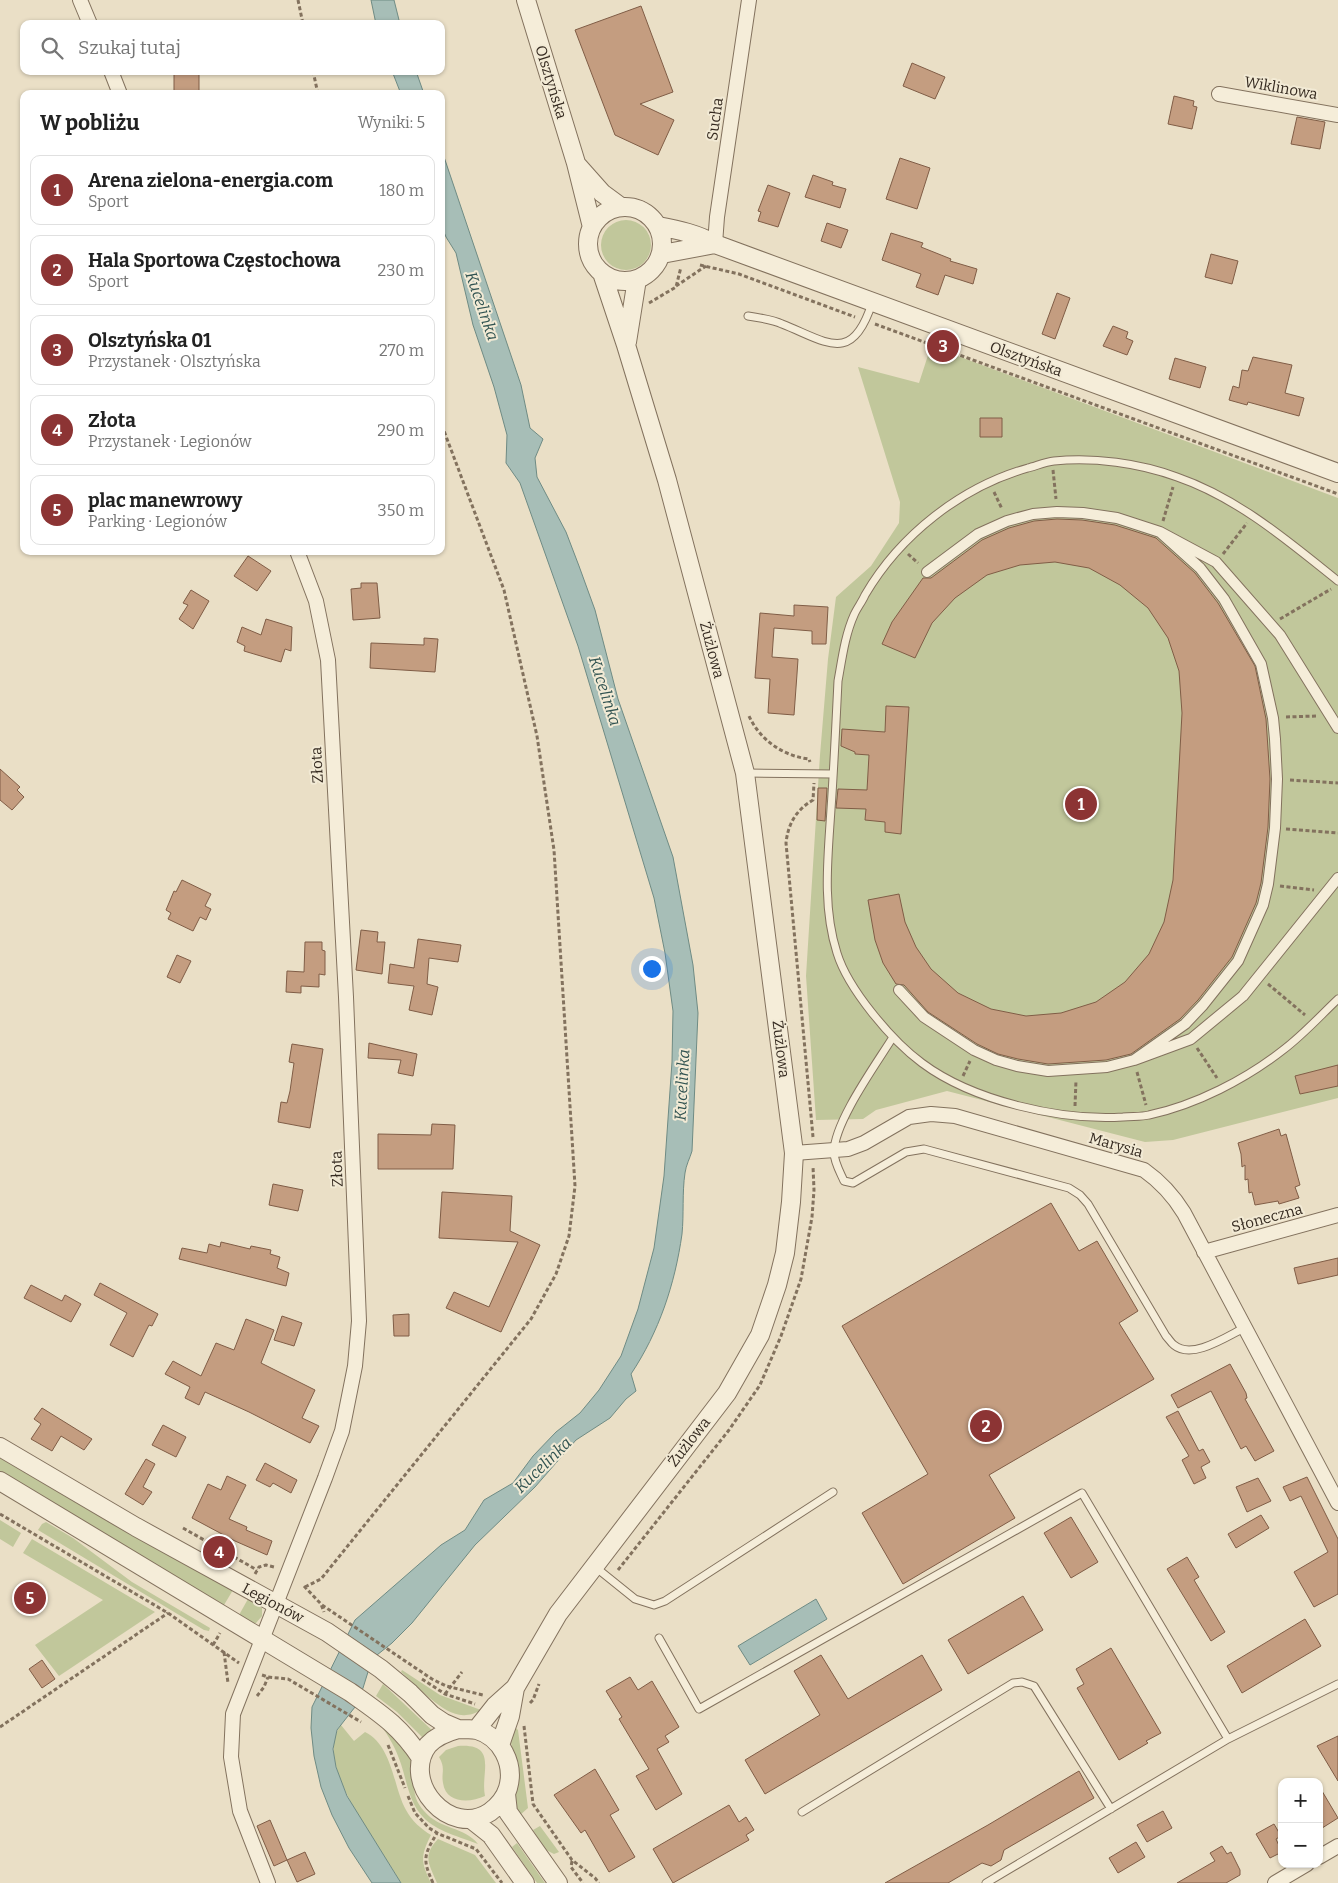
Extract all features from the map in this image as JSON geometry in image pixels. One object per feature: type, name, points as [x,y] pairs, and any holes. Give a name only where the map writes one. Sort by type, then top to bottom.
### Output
[{"type":"street","points":[[80,0],[88,20]]},
{"type":"street","name":"Olsztyńska","points":[[526,0],[576,163],[592,227]]},
{"type":"street","name":"Sucha","points":[[716,244],[717,217],[749,0]]},
{"type":"street","points":[[112,75],[118,90]]},
{"type":"street","name":"Wiklinowa","points":[[1219,94],[1338,114]]},
{"type":"street","name":"Olsztyńska","points":[[576,163],[602,193],[626,203]]},
{"type":"street","points":[[626,203],[645,212],[654,220],[659,221],[663,242],[662,254],[657,265],[648,274],[637,280],[625,282],[613,279],[602,273],[593,264],[588,240],[592,227],[599,217],[609,210],[626,203]]},
{"type":"street","name":"Olsztyńska","points":[[659,221],[872,302],[1338,472]]},
{"type":"street","points":[[662,254],[716,244]]},
{"type":"street","name":"Żużlowa","points":[[476,1730],[495,1706],[515,1688],[558,1614],[727,1393],[760,1335],[777,1285],[785,1252],[791,1202],[794,1153],[745,774],[667,480],[602,273]]},
{"type":"street","name":"Żużlowa","points":[[626,345],[637,280]]},
{"type":"street","points":[[927,572],[978,534],[1007,521],[1033,514],[1057,512],[1084,513],[1117,518],[1160,532],[1216,562],[1280,636],[1338,728]]},
{"type":"street","points":[[1134,1060],[1185,1024],[1238,961],[1263,905],[1268,884],[1275,828],[1277,779],[1273,718],[1261,664],[1224,599],[1200,568],[1160,532]]},
{"type":"street","name":"Złota","points":[[268,1883],[240,1811],[232,1757],[233,1714],[342,1432],[355,1366],[359,1321],[346,998],[328,660],[316,601],[299,555]]},
{"type":"street","points":[[899,990],[924,1017],[974,1050],[996,1060],[1017,1066],[1048,1071],[1107,1067],[1134,1060],[1190,1039],[1243,996],[1338,878]]},
{"type":"street","name":"Marysia","points":[[794,1153],[848,1149],[864,1143],[909,1117],[931,1114],[955,1116],[1144,1170],[1172,1194],[1184,1213],[1338,1503]]},
{"type":"street","name":"Słoneczna","points":[[1204,1252],[1338,1216]]},
{"type":"street","name":"Legionów","points":[[0,1447],[136,1527],[327,1632],[381,1669],[410,1693],[432,1715],[458,1729]]},
{"type":"street","points":[[0,1481],[350,1692],[391,1721],[409,1740],[421,1758]]},
{"type":"street","name":"Żużlowa","points":[[500,1745],[510,1716],[515,1688]]},
{"type":"street","points":[[458,1729],[476,1730],[489,1736],[500,1745],[510,1769],[510,1782],[506,1794],[496,1807],[483,1816],[472,1820],[456,1818],[444,1813],[425,1792],[421,1778],[421,1758],[428,1745],[442,1734],[458,1729]]},
{"type":"street","points":[[506,1794],[508,1812],[558,1883]]},
{"type":"street","points":[[472,1820],[491,1835],[525,1883]]},
{"type":"street","points":[[1323,1855],[1338,1846]]},
{"type":"street","points":[[1275,1883],[1300,1868]]},
{"type":"lane","points":[[748,316],[780,322],[830,344],[844,343],[861,328],[872,302]]},
{"type":"lane","points":[[1338,582],[1254,515],[1219,495],[1176,477],[1135,466],[1093,461],[1052,461],[1014,472],[960,498],[931,519],[901,546],[875,578],[854,615],[843,654],[838,681],[827,884],[829,921],[837,955],[851,983],[893,1037],[922,1063],[959,1085],[1037,1110],[1074,1117],[1108,1118],[1149,1115],[1225,1088],[1284,1049],[1338,999]]},
{"type":"lane","points":[[745,774],[814,772],[833,774]]},
{"type":"lane","points":[[893,1037],[845,1114],[834,1150],[835,1160],[844,1181],[853,1184],[906,1152],[924,1149],[1069,1188],[1080,1195],[1088,1204],[1166,1336],[1174,1346],[1186,1351],[1196,1350],[1244,1328]]},
{"type":"lane","points":[[594,1566],[635,1599],[654,1605],[665,1601],[833,1492]]},
{"type":"lane","points":[[659,1638],[699,1709],[1082,1493],[1228,1739]]},
{"type":"lane","points":[[802,1812],[1013,1683],[1022,1682],[1034,1686],[1111,1809]]},
{"type":"lane","points":[[986,1883],[1228,1739],[1338,1684]]},
{"type":"path","points":[[298,0],[302,20]]},
{"type":"path","points":[[314,75],[317,90]]},
{"type":"path","points":[[626,203],[644,203],[659,221]]},
{"type":"path","points":[[676,287],[682,262]]},
{"type":"path","points":[[692,263],[739,274],[1338,494]]},
{"type":"path","points":[[648,304],[707,266]]},
{"type":"path","points":[[305,1587],[321,1579],[531,1319],[556,1274],[566,1244],[575,1186],[554,850],[537,736],[504,590],[445,434]]},
{"type":"path","points":[[1052,461],[1057,512]]},
{"type":"path","points":[[1160,532],[1176,477]]},
{"type":"path","points":[[989,483],[1007,521]]},
{"type":"path","points":[[1216,562],[1254,515]]},
{"type":"path","points":[[901,546],[927,572]]},
{"type":"path","points":[[1271,624],[1338,582]]},
{"type":"path","points":[[616,1573],[729,1430],[760,1385],[781,1336],[800,1279],[812,1217],[814,1133],[786,844],[787,832],[791,822],[804,806],[813,800],[814,772],[809,759],[798,758],[776,747],[760,733],[747,712]]},
{"type":"path","points":[[1273,718],[1330,716]]},
{"type":"path","points":[[1277,779],[1338,783]]},
{"type":"path","points":[[1275,828],[1338,833]]},
{"type":"path","points":[[1268,884],[1327,892]]},
{"type":"path","points":[[1260,977],[1313,1022]]},
{"type":"path","points":[[1190,1039],[1225,1088]]},
{"type":"path","points":[[959,1085],[974,1050]]},
{"type":"path","points":[[1134,1060],[1149,1115]]},
{"type":"path","points":[[1074,1117],[1077,1069]]},
{"type":"path","points":[[0,1514],[168,1613],[240,1664]]},
{"type":"path","points":[[183,1528],[257,1570]]},
{"type":"path","points":[[254,1574],[259,1567],[266,1565],[282,1568]]},
{"type":"path","points":[[300,1582],[321,1604],[432,1680],[486,1696],[486,1702]]},
{"type":"path","points":[[0,1726],[168,1613]]},
{"type":"path","points":[[213,1645],[220,1633]]},
{"type":"path","points":[[445,1694],[462,1672]]},
{"type":"path","points":[[264,1676],[288,1679],[366,1725]]},
{"type":"path","points":[[422,1679],[445,1694],[480,1705]]},
{"type":"path","points":[[524,1723],[534,1804],[572,1860],[599,1883]]},
{"type":"path","points":[[434,1883],[428,1872],[425,1854],[436,1833]]},
{"type":"path","points":[[482,1855],[502,1883]]},
{"type":"path","points":[[572,1860],[571,1867],[583,1883]]},
{"type":"green space","points":[[626,220],[635,222],[646,231],[651,245],[649,254],[640,265],[626,270],[617,268],[606,259],[601,245],[603,236],[612,225]]},
{"type":"green space","points":[[931,346],[1338,498],[1338,1098],[1173,1140],[1145,1142],[947,1091],[876,1110],[863,1119],[816,1120],[806,976],[820,755],[828,659],[836,597],[871,566],[899,523],[900,502],[858,367],[919,383]]},
{"type":"green space","points":[[0,1458],[131,1535],[233,1590],[224,1605],[0,1472]]},
{"type":"green space","points":[[0,1520],[21,1533],[13,1547],[0,1539]]},
{"type":"green space","points":[[46,1522],[73,1538],[132,1582],[210,1628],[209,1631],[204,1630],[38,1530]]},
{"type":"green space","points":[[32,1539],[155,1612],[59,1676],[35,1645],[103,1600],[23,1553]]},
{"type":"green space","points":[[248,1599],[262,1608],[262,1616],[256,1623],[252,1623],[239,1615]]},
{"type":"green space","points":[[402,1670],[440,1695],[481,1710],[466,1715],[458,1715],[449,1711],[423,1692],[401,1672]]},
{"type":"green space","points":[[383,1684],[436,1734],[428,1743],[397,1712],[376,1696]]},
{"type":"green space","points":[[379,1723],[400,1741],[409,1752],[414,1764],[416,1798],[424,1811],[437,1822],[466,1834],[478,1844],[435,1827],[418,1811],[411,1798],[394,1748]]},
{"type":"green space","points":[[341,1725],[354,1741],[365,1732],[374,1738],[387,1757],[406,1810],[417,1824],[431,1835],[423,1859],[425,1870],[431,1883],[401,1883],[353,1806],[342,1783],[335,1761],[334,1742]]},
{"type":"green space","points":[[515,1727],[518,1730],[528,1808],[520,1815],[513,1802],[516,1762],[510,1739]]},
{"type":"green space","points":[[458,1746],[471,1746],[479,1749],[483,1754],[485,1761],[485,1796],[473,1800],[460,1800],[449,1795],[445,1790],[443,1770],[439,1757],[446,1750]]},
{"type":"green space","points":[[540,1826],[559,1852],[554,1854],[546,1850],[533,1830]]},
{"type":"green space","points":[[438,1839],[475,1855],[496,1883],[437,1883],[428,1860],[430,1850]]},
{"type":"green space","points":[[517,1843],[545,1883],[537,1883],[512,1847]]},
{"type":"water","points":[[371,0],[394,0],[399,20],[375,20]]},
{"type":"water","points":[[394,75],[417,75],[423,90],[399,90]]},
{"type":"water","name":"Kucelinka","points":[[445,160],[521,385],[530,428],[543,439],[535,458],[537,477],[566,532],[595,610],[618,699],[673,857],[693,965],[698,1013],[692,1151],[685,1173],[683,1226],[675,1271],[658,1324],[631,1374],[636,1391],[626,1399],[610,1418],[576,1440],[535,1487],[475,1545],[412,1623],[372,1659],[355,1707],[337,1730],[333,1749],[336,1767],[347,1796],[401,1883],[372,1883],[349,1848],[332,1815],[321,1787],[314,1756],[311,1728],[312,1707],[355,1620],[441,1545],[465,1530],[484,1500],[513,1483],[533,1456],[556,1432],[580,1413],[599,1390],[621,1356],[638,1309],[654,1248],[664,1176],[672,1062],[673,1011],[665,953],[654,898],[578,646],[520,483],[506,463],[507,435],[494,387],[473,325],[456,253],[446,237]]},
{"type":"water","points":[[816,1599],[827,1619],[750,1665],[738,1646]]},
{"type":"building","points":[[641,6],[673,92],[640,104],[674,120],[658,155],[615,135],[575,30]]},
{"type":"building","points":[[912,63],[945,77],[935,99],[903,86]]},
{"type":"building","points":[[174,75],[199,75],[199,90],[174,90]]},
{"type":"building","points":[[1174,96],[1194,101],[1193,106],[1197,107],[1192,129],[1168,124]]},
{"type":"building","points":[[1297,117],[1325,122],[1320,149],[1291,144]]},
{"type":"building","points":[[900,158],[930,168],[917,209],[886,199]]},
{"type":"building","points":[[813,175],[833,182],[832,185],[846,189],[840,208],[805,197]]},
{"type":"building","points":[[768,185],[790,193],[778,227],[758,221],[761,212],[758,211]]},
{"type":"building","points":[[827,223],[848,230],[841,248],[821,241]]},
{"type":"building","points":[[891,233],[923,243],[921,247],[951,259],[950,261],[977,269],[973,284],[945,275],[938,295],[916,287],[921,274],[882,260]]},
{"type":"building","points":[[1211,254],[1238,261],[1232,284],[1205,277]]},
{"type":"building","points":[[1057,293],[1070,298],[1055,339],[1042,334]]},
{"type":"building","points":[[1113,326],[1128,332],[1126,338],[1133,341],[1127,355],[1103,346]]},
{"type":"building","points":[[1253,357],[1292,365],[1285,393],[1304,398],[1299,416],[1248,402],[1247,405],[1229,400],[1233,386],[1239,388],[1242,370],[1248,371]]},
{"type":"building","points":[[1175,358],[1206,367],[1200,388],[1169,379]]},
{"type":"building","points":[[980,418],[1002,418],[1002,437],[980,437]]},
{"type":"building","points":[[1057,519],[1082,520],[1115,525],[1156,538],[1195,573],[1218,603],[1255,666],[1266,719],[1270,779],[1268,827],[1261,883],[1256,903],[1232,957],[1198,1000],[1180,1019],[1131,1054],[1106,1060],[1048,1064],[998,1054],[977,1044],[928,1012],[904,985],[896,984],[883,963],[875,940],[868,900],[899,894],[905,922],[916,947],[931,969],[958,993],[991,1009],[1026,1016],[1061,1013],[1096,1002],[1125,982],[1149,954],[1164,922],[1173,880],[1182,713],[1179,671],[1168,638],[1148,608],[1120,585],[1089,568],[1055,562],[1020,565],[987,575],[955,598],[932,623],[915,658],[882,644],[892,622],[923,578],[931,578],[982,540],[1009,528],[1034,521]]},
{"type":"building","points":[[248,556],[271,571],[257,591],[234,576]]},
{"type":"building","points":[[361,583],[377,583],[380,618],[353,620],[351,589],[361,588]]},
{"type":"building","points":[[191,590],[209,601],[193,629],[179,619],[188,605],[183,603]]},
{"type":"building","points":[[794,605],[828,607],[826,644],[812,644],[812,631],[774,628],[772,657],[798,659],[797,674],[794,715],[768,713],[770,679],[755,678],[760,613],[794,616]]},
{"type":"building","points":[[266,619],[292,627],[291,651],[285,649],[281,662],[244,651],[245,646],[237,642],[242,627],[261,635]]},
{"type":"building","points":[[424,638],[438,639],[435,672],[370,668],[371,643],[424,645]]},
{"type":"building","points":[[886,706],[909,707],[901,834],[885,832],[885,822],[865,820],[866,809],[836,808],[838,789],[867,790],[869,755],[855,754],[855,752],[841,746],[842,729],[885,732]]},
{"type":"building","points":[[0,769],[20,787],[17,790],[24,797],[12,810],[0,800]]},
{"type":"building","points":[[818,788],[827,788],[825,821],[817,820]]},
{"type":"building","points":[[182,880],[211,894],[205,906],[211,909],[206,920],[200,917],[193,931],[168,919],[171,913],[166,910],[174,891],[176,892]]},
{"type":"building","points":[[361,930],[378,932],[377,942],[385,942],[382,974],[356,970]]},
{"type":"building","points":[[418,939],[461,945],[458,962],[429,958],[427,984],[438,987],[432,1015],[409,1010],[414,986],[388,983],[390,964],[414,968]]},
{"type":"building","points":[[305,942],[322,942],[322,950],[325,951],[325,975],[319,974],[319,987],[301,986],[301,993],[286,992],[287,971],[304,972]]},
{"type":"building","points":[[177,955],[191,961],[180,983],[167,977]]},
{"type":"building","points":[[369,1043],[417,1054],[413,1076],[398,1073],[401,1060],[368,1058]]},
{"type":"building","points":[[292,1044],[323,1049],[310,1128],[278,1122],[281,1102],[287,1103],[290,1091],[294,1063],[289,1062]]},
{"type":"building","points":[[1338,1065],[1338,1086],[1300,1094],[1295,1076]]},
{"type":"building","points":[[432,1124],[455,1125],[453,1169],[378,1169],[378,1134],[431,1135]]},
{"type":"building","points":[[1279,1129],[1281,1136],[1286,1134],[1300,1185],[1295,1187],[1299,1198],[1279,1204],[1278,1201],[1255,1205],[1252,1192],[1249,1193],[1248,1179],[1245,1180],[1245,1165],[1242,1167],[1238,1143]]},
{"type":"building","points":[[273,1184],[303,1190],[298,1211],[269,1205]]},
{"type":"building","points":[[442,1192],[512,1196],[510,1231],[540,1245],[501,1332],[446,1308],[454,1292],[489,1307],[518,1242],[439,1238]]},
{"type":"building","points":[[1051,1203],[1079,1251],[1097,1241],[1138,1311],[1119,1323],[1154,1379],[989,1475],[1015,1518],[903,1584],[862,1513],[928,1474],[842,1326]]},
{"type":"building","points":[[221,1242],[250,1249],[251,1246],[271,1250],[270,1254],[280,1257],[277,1268],[289,1273],[286,1286],[179,1259],[182,1248],[207,1253],[209,1244],[220,1247]]},
{"type":"building","points":[[1338,1258],[1338,1275],[1298,1284],[1294,1268]]},
{"type":"building","points":[[100,1283],[158,1314],[152,1326],[149,1325],[133,1357],[110,1345],[127,1313],[94,1295]]},
{"type":"building","points":[[31,1285],[62,1301],[65,1295],[81,1304],[71,1322],[24,1298]]},
{"type":"building","points":[[409,1314],[409,1336],[394,1336],[393,1315]]},
{"type":"building","points":[[282,1316],[302,1323],[294,1346],[274,1340]]},
{"type":"building","points":[[246,1319],[274,1330],[261,1363],[315,1390],[302,1418],[319,1426],[310,1443],[205,1392],[199,1405],[185,1398],[190,1387],[165,1374],[173,1361],[201,1376],[216,1343],[234,1350]]},
{"type":"building","points":[[1230,1364],[1246,1393],[1247,1398],[1245,1399],[1274,1451],[1255,1461],[1246,1446],[1241,1449],[1211,1391],[1178,1408],[1171,1395]]},
{"type":"building","points":[[42,1408],[92,1439],[84,1450],[61,1436],[52,1451],[31,1439],[41,1424],[34,1419]]},
{"type":"building","points":[[1178,1411],[1199,1451],[1203,1449],[1210,1462],[1201,1467],[1206,1478],[1194,1484],[1182,1460],[1189,1456],[1166,1417]]},
{"type":"building","points":[[163,1425],[186,1437],[176,1457],[152,1445]]},
{"type":"building","points":[[146,1459],[155,1464],[143,1487],[152,1492],[143,1505],[125,1494]]},
{"type":"building","points":[[265,1463],[297,1480],[291,1493],[273,1483],[270,1487],[256,1480]]},
{"type":"building","points":[[227,1476],[246,1485],[229,1519],[247,1527],[246,1530],[272,1541],[267,1555],[235,1541],[192,1518],[208,1484],[221,1490]]},
{"type":"building","points":[[1307,1477],[1338,1539],[1338,1594],[1314,1607],[1294,1572],[1328,1552],[1301,1496],[1290,1501],[1283,1487]]},
{"type":"building","points":[[1258,1478],[1271,1501],[1247,1512],[1236,1487]]},
{"type":"building","points":[[1261,1515],[1269,1528],[1236,1548],[1228,1534]]},
{"type":"building","points":[[1071,1517],[1098,1562],[1071,1578],[1044,1533]]},
{"type":"building","points":[[1187,1557],[1199,1577],[1194,1580],[1225,1632],[1211,1641],[1167,1569]]},
{"type":"building","points":[[1023,1596],[1043,1630],[968,1674],[948,1640]]},
{"type":"building","points":[[1305,1619],[1321,1646],[1242,1693],[1227,1666]]},
{"type":"building","points":[[1111,1648],[1161,1733],[1119,1760],[1077,1688],[1084,1684],[1076,1669]]},
{"type":"building","points":[[821,1655],[848,1699],[922,1655],[942,1690],[765,1794],[745,1760],[820,1715],[794,1671]]},
{"type":"building","points":[[42,1660],[55,1679],[42,1688],[29,1669]]},
{"type":"building","points":[[630,1677],[638,1690],[652,1681],[679,1727],[665,1736],[669,1742],[657,1749],[682,1794],[656,1810],[636,1776],[649,1769],[619,1719],[622,1717],[606,1691]]},
{"type":"building","points":[[1338,1736],[1338,1781],[1317,1746]]},
{"type":"building","points":[[595,1769],[619,1810],[610,1815],[635,1857],[609,1872],[585,1830],[581,1833],[554,1795]]},
{"type":"building","points":[[1079,1771],[1094,1798],[1004,1850],[1001,1860],[991,1866],[982,1863],[948,1883],[885,1883],[988,1825]]},
{"type":"building","points":[[1323,1793],[1338,1818],[1323,1827]]},
{"type":"building","points":[[729,1805],[739,1822],[746,1817],[754,1830],[746,1835],[749,1840],[673,1883],[653,1849]]},
{"type":"building","points":[[1163,1811],[1172,1828],[1147,1842],[1137,1825]]},
{"type":"building","points":[[270,1820],[287,1860],[274,1866],[257,1826]]},
{"type":"building","points":[[1274,1824],[1278,1831],[1278,1838],[1276,1839],[1278,1854],[1270,1858],[1256,1834]]},
{"type":"building","points":[[1136,1842],[1145,1857],[1118,1873],[1109,1858]]},
{"type":"building","points":[[1222,1846],[1227,1854],[1231,1852],[1240,1870],[1240,1875],[1226,1883],[1177,1883],[1215,1861],[1210,1853]]},
{"type":"building","points":[[305,1852],[315,1874],[297,1882],[287,1860]]},
{"type":"place","name":"Olsztyńska 01","points":[[943,346]]},
{"type":"place","name":"Arena zielona-energia.com","points":[[1081,804]]},
{"type":"place","name":"Hala Sportowa Częstochowa","points":[[986,1426]]},
{"type":"place","name":"Złota","points":[[219,1552]]},
{"type":"place","name":"plac manewrowy","points":[[30,1598]]}]
